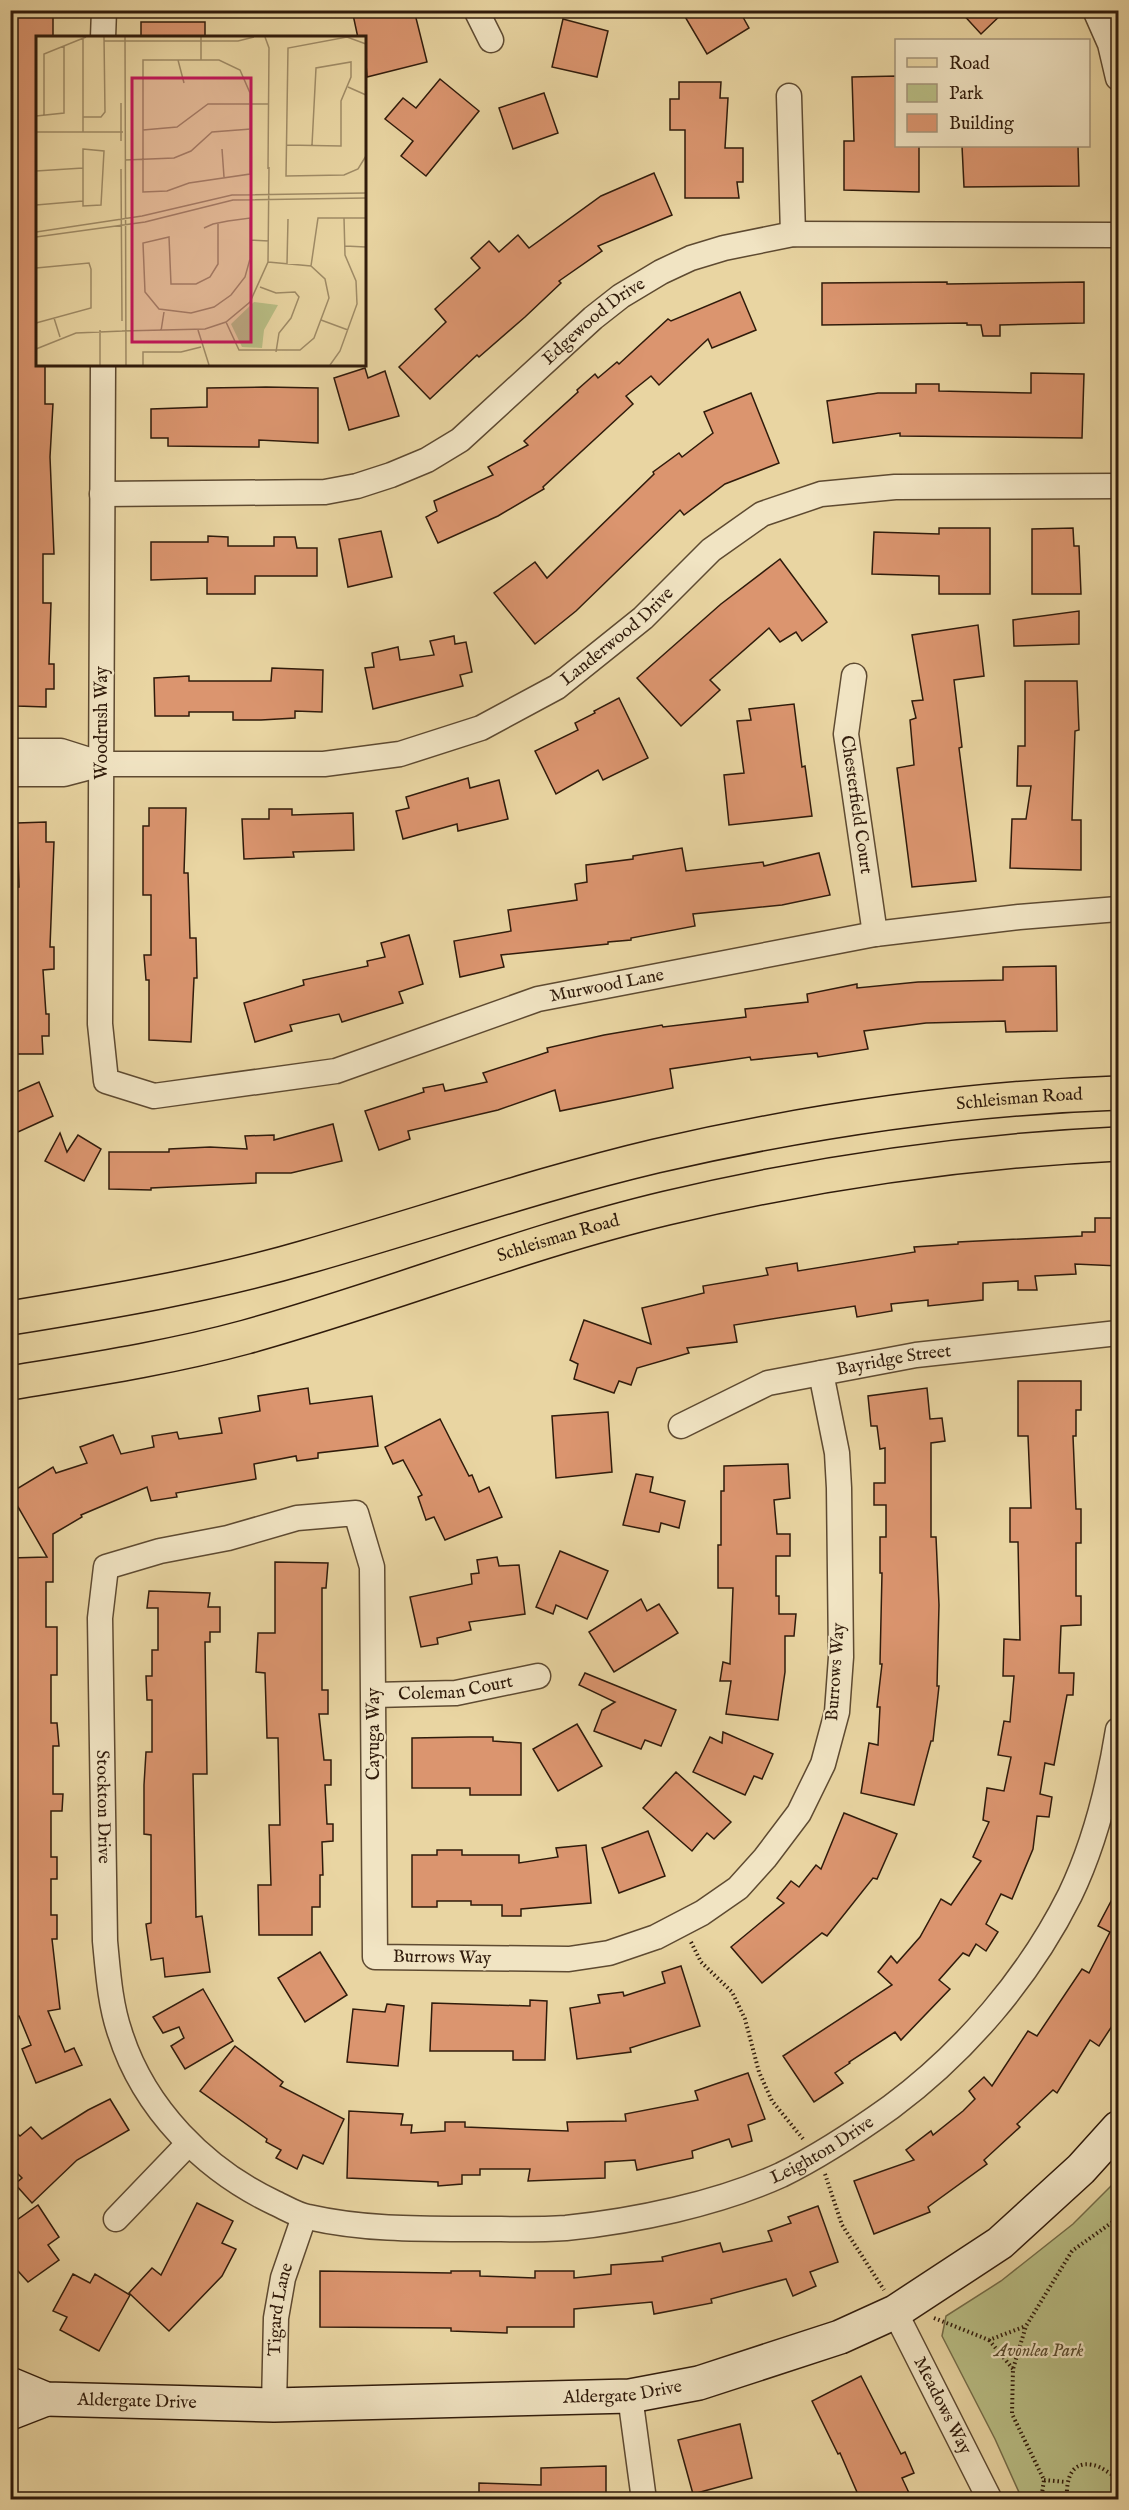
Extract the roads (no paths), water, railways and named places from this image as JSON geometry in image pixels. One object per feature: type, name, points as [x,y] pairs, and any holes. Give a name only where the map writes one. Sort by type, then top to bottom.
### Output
[{"type":"main road","name":"Schleisman Road","points":[[10,1318],[93,1305],[303,1258],[577,1177],[735,1139],[816,1124],[947,1106],[1031,1096],[1119,1092]]},
{"type":"main road","name":"Schleisman Road","points":[[10,1383],[126,1363],[243,1338],[572,1234],[665,1209],[765,1186],[865,1168],[965,1155],[1119,1144]]},
{"type":"street","points":[[104,10],[104,36]]},
{"type":"street","points":[[476,10],[491,40]]},
{"type":"street","points":[[1095,10],[1110,44],[1119,78]]},
{"type":"street","points":[[789,96],[793,234]]},
{"type":"street","name":"Edgewood Drive","points":[[102,494],[325,492],[357,486],[391,475],[428,460],[460,440],[593,318],[631,290],[691,258],[724,248],[793,234],[1119,235]]},
{"type":"street","name":"Woodrush Way","points":[[103,366],[100,1024],[106,1081]]},
{"type":"street","name":"Landerwood Drive","points":[[10,774],[64,774],[102,764],[324,764],[400,754],[480,728],[557,687],[643,618],[711,550],[762,514],[821,494],[895,486],[1119,486]]},
{"type":"street","name":"Chesterfield Court","points":[[854,676],[846,734],[875,934]]},
{"type":"street","name":"Landerwood Drive","points":[[10,751],[61,751],[102,764]]},
{"type":"street","name":"Murwood Lane","points":[[106,1081],[154,1096],[336,1071],[538,999],[875,934],[1019,917],[1119,909]]},
{"type":"street","name":"Bayridge Street","points":[[681,1426],[768,1383],[916,1354],[1119,1334]]},
{"type":"street","name":"Burrows Way","points":[[375,1957],[569,1959],[609,1953],[656,1937],[702,1913],[738,1888],[765,1858],[799,1813],[823,1764],[837,1712],[841,1657],[839,1488],[837,1453],[821,1373]]},
{"type":"street","name":"Cayuga Way","points":[[356,1513],[372,1567],[375,1957]]},
{"type":"street","name":"Stockton Drive","points":[[304,2217],[255,2193],[214,2166],[188,2144],[167,2118],[138,2074],[120,2033],[110,1990],[105,1941],[100,1618],[106,1567],[160,1551],[228,1538],[297,1518],[356,1513]]},
{"type":"street","name":"Coleman Court","points":[[374,1695],[456,1694],[538,1676]]},
{"type":"street","name":"Leighton Drive","points":[[304,2217],[392,2230],[562,2228],[636,2219],[712,2199],[780,2175],[837,2144],[893,2105],[944,2062],[993,2011],[1037,1954],[1071,1893],[1092,1839],[1110,1778],[1119,1730]]},
{"type":"street","name":"Aldergate Drive","points":[[10,2384],[46,2399],[274,2405],[630,2396],[699,2383],[840,2337],[895,2312],[1000,2243],[1081,2169],[1119,2128]]},
{"type":"street","points":[[116,2219],[188,2144]]},
{"type":"street","name":"Tigard Lane","points":[[274,2405],[276,2318],[283,2278],[304,2217]]},
{"type":"street","name":"Meadows Way","points":[[895,2312],[990,2499]]},
{"type":"street","points":[[630,2396],[644,2499]]},
{"type":"street","name":"Aldergate Drive","points":[[10,2413],[46,2399]]},
{"type":"park label","name":"Avonlea Park","points":[[1039,2351]]}]
